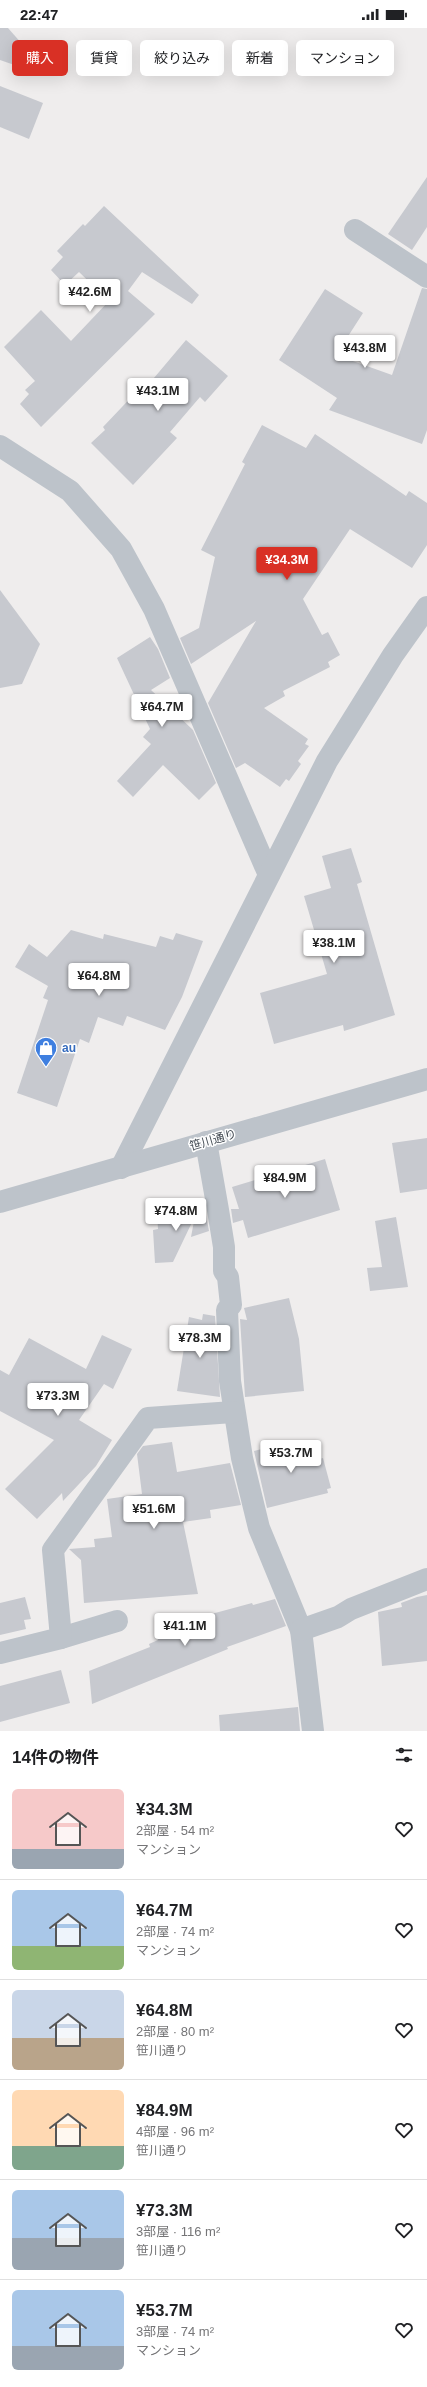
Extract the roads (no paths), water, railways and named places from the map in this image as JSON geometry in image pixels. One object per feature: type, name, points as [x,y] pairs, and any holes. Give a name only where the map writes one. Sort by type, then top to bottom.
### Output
[{"type":"street","points":[[355,230],[427,277]]},
{"type":"street","points":[[0,446],[70,490],[121,549],[154,610],[268,874]]},
{"type":"street","points":[[121,1168],[268,874],[327,761],[393,655],[427,607]]},
{"type":"street","name":"笹川通り","points":[[0,1202],[427,1079]]},
{"type":"street","points":[[206,1142],[224,1247],[224,1271],[228,1277],[231,1305],[227,1310],[234,1412],[242,1458],[259,1528],[301,1630],[313,1731]]},
{"type":"street","points":[[61,1638],[53,1550],[148,1418],[234,1412]]},
{"type":"street","points":[[301,1630],[338,1617],[351,1609],[427,1579]]},
{"type":"street","points":[[0,1653],[61,1638],[118,1621]]},
{"type":"place","name":"au","points":[[46,1068]]}]
